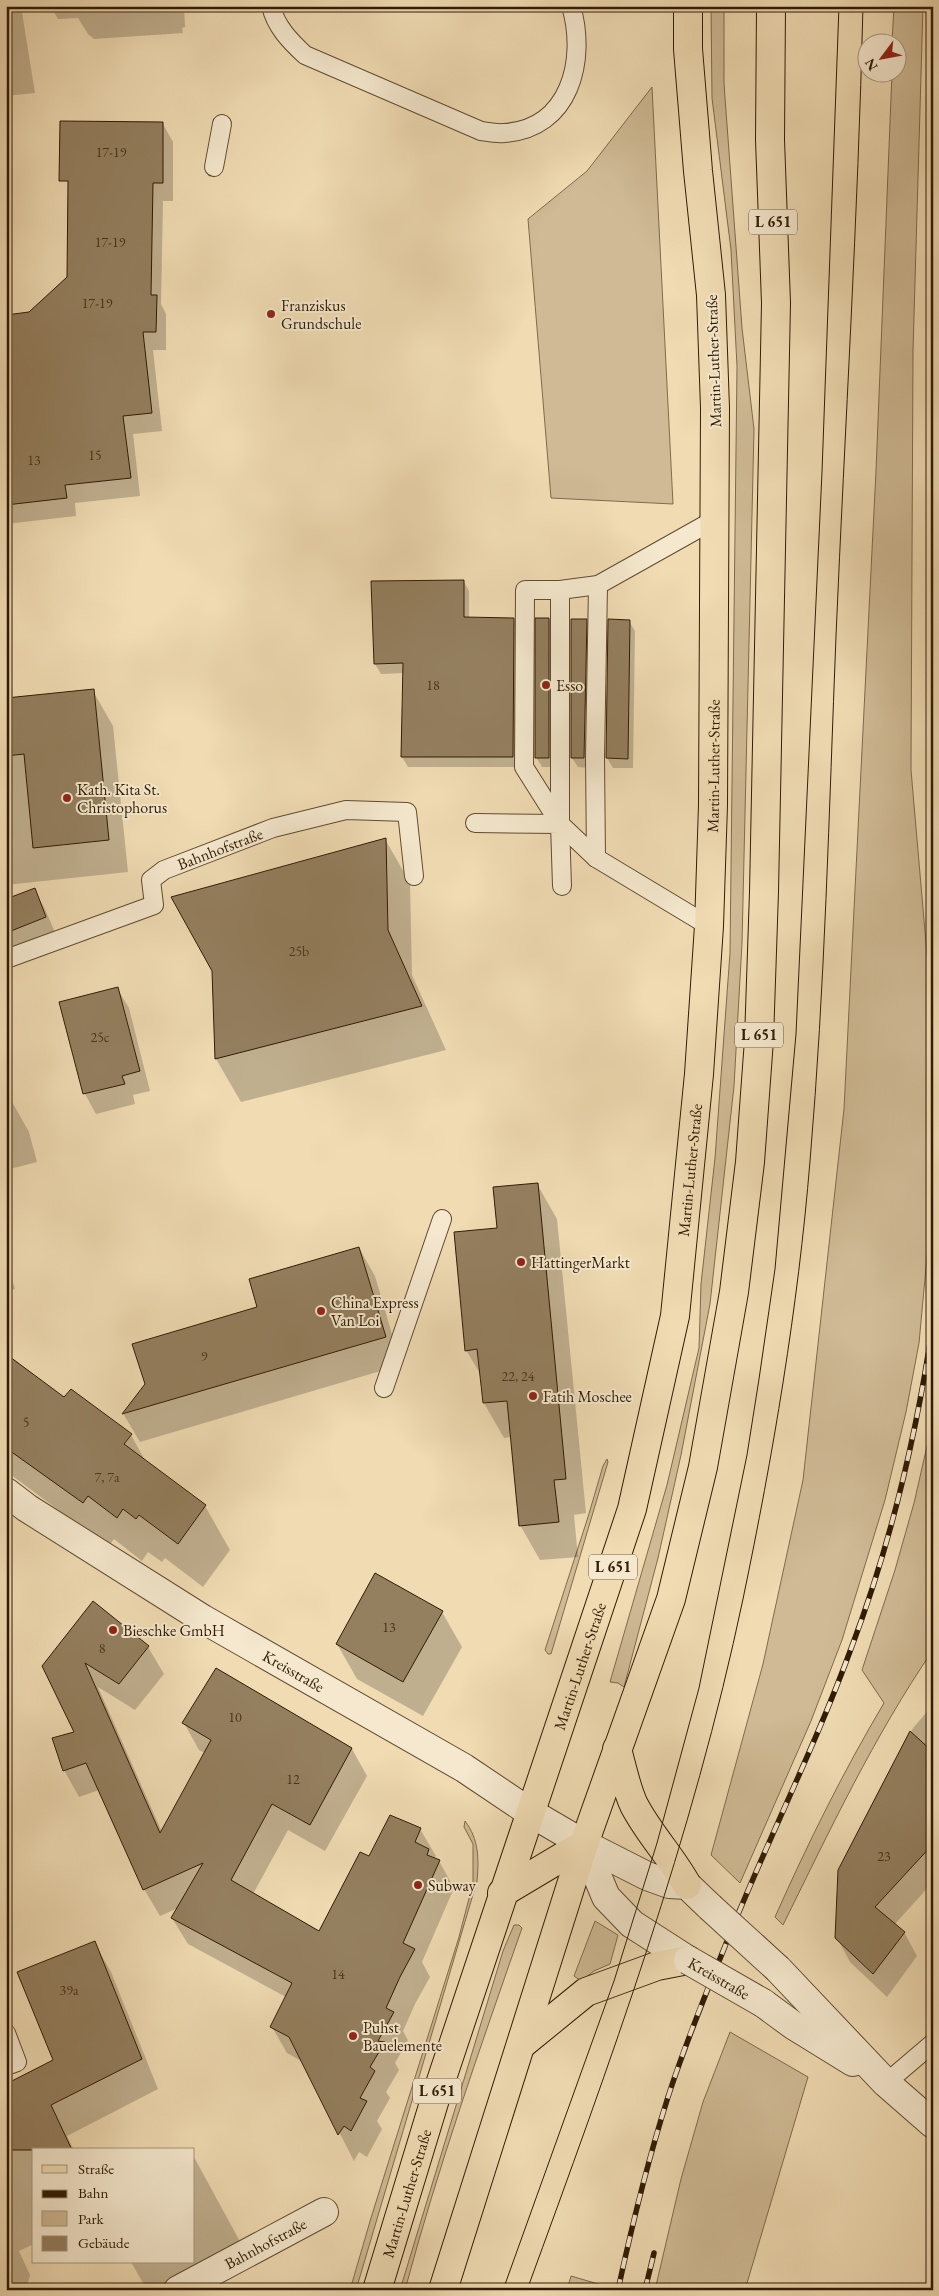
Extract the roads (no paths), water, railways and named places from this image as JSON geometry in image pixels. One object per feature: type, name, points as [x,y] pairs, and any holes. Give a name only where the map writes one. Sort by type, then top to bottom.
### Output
[{"type":"main road","name":"Martin-Luther-Straße","points":[[377,2290],[436,2096],[502,1893],[531,1813],[632,1509],[675,1316],[699,1074],[709,926],[713,796],[715,408],[711,295],[688,49],[688,6]]},
{"type":"main road","name":"L 651","points":[[443,2290],[521,2044],[542,1971],[584,1844],[671,1599],[703,1467],[734,1292],[750,1162],[759,1040],[764,892],[776,303],[770,140],[771,6]]},
{"type":"main road","points":[[617,1750],[633,1803],[657,1843],[675,1864],[687,1885]]},
{"type":"main road","points":[[502,1893],[584,1844]]},
{"type":"main road","points":[[521,2044],[586,1992],[657,1966],[688,1960]]},
{"type":"street","name":"Kreisstraße","points":[[6,1492],[27,1508],[203,1619],[464,1768],[531,1813],[584,1844],[669,1884],[687,1885],[778,1969],[886,2083],[933,2124]]},
{"type":"street","name":"Kreisstraße","points":[[584,1844],[606,1897],[632,1924],[688,1960],[763,2003],[793,2025],[886,2083]]},
{"type":"street","name":"Bahnhofstraße","points":[[178,2290],[324,2212]]},
{"type":"lane","points":[[271,6],[280,28],[291,42],[305,54],[481,131],[504,134],[529,128],[551,114],[564,99],[572,82],[577,46],[571,6]]},
{"type":"lane","points":[[214,167],[222,124]]},
{"type":"lane","points":[[709,926],[596,858],[560,824],[524,767],[525,590],[560,590],[598,585],[714,520]]},
{"type":"lane","points":[[596,858],[595,758],[598,585]]},
{"type":"lane","points":[[560,590],[560,824],[562,886]]},
{"type":"lane","name":"Bahnhofstraße","points":[[6,959],[154,905],[151,880],[164,870],[273,828],[346,810],[407,812],[414,876]]},
{"type":"lane","points":[[475,823],[560,824]]},
{"type":"lane","points":[[384,1388],[442,1220]]},
{"type":"lane","points":[[6,2033],[16,2062],[6,2066]]},
{"type":"lane","points":[[886,2083],[933,2044]]},
{"type":"tram line","points":[[503,2290],[614,1981],[657,1843],[699,1688],[747,1455],[759,1379],[775,1269],[796,1034],[822,472],[839,6]]},
{"type":"tram line","points":[[527,2290],[619,2034],[675,1862],[700,1775],[723,1688],[743,1599],[783,1381],[805,1216],[823,964],[858,164],[863,6]]},
{"type":"railway","points":[[618,2290],[647,2169],[683,2053],[749,1889],[824,1717],[866,1607],[891,1527],[911,1446],[933,1323]]},
{"type":"railway","points":[[645,2290],[654,2253]]},
{"type":"place","name":"Franziskus Grundschule","points":[[271,314]]},
{"type":"place","name":"Esso","points":[[546,685]]},
{"type":"place","name":"Kath. Kita St. Christophorus","points":[[67,798]]},
{"type":"place","name":"HattingerMarkt","points":[[521,1262]]},
{"type":"place","name":"China Express Van Loi","points":[[321,1311]]},
{"type":"place","name":"Fatih Moschee","points":[[533,1396]]},
{"type":"place","name":"Bieschke GmbH","points":[[113,1630]]},
{"type":"place","name":"Subway","points":[[418,1885]]},
{"type":"place","name":"Puhst Bauelemente","points":[[353,2036]]}]
